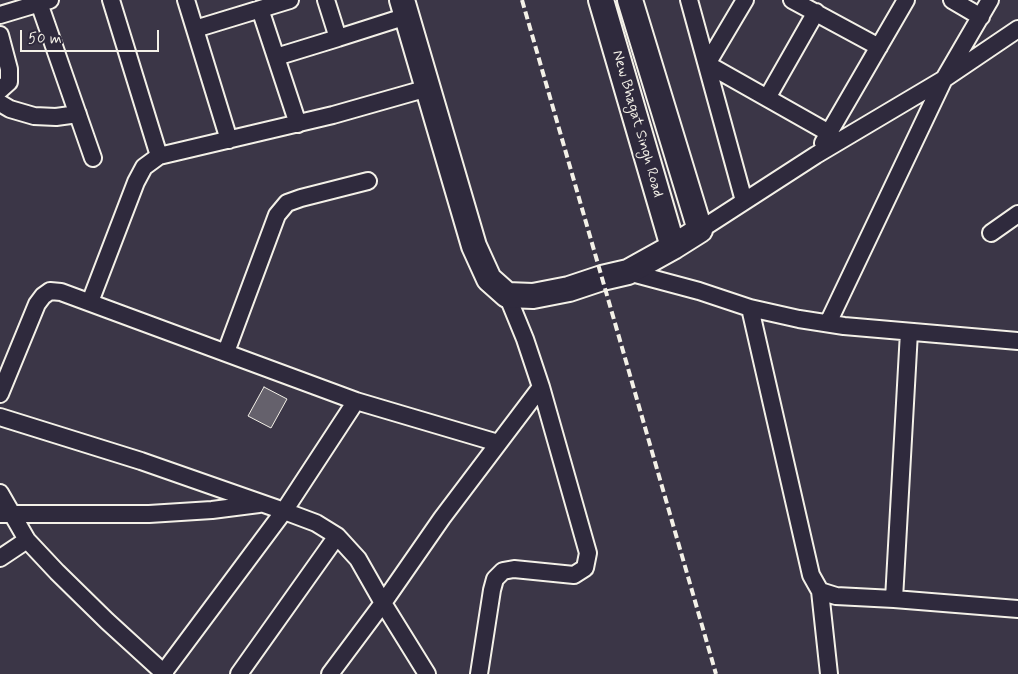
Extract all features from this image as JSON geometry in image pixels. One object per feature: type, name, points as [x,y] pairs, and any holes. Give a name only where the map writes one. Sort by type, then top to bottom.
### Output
[{"type":"street","points":[[110,0],[159,156]]},
{"type":"street","points":[[186,0],[230,140]]},
{"type":"street","points":[[195,29],[290,0]]},
{"type":"street","points":[[326,0],[338,38]]},
{"type":"street","name":"New Bhagat Singh Road","points":[[601,0],[673,247]]},
{"type":"street","name":"New Bhagat Singh Road","points":[[630,0],[700,230]]},
{"type":"street","points":[[690,0],[744,201]]},
{"type":"street","points":[[707,64],[745,0]]},
{"type":"street","points":[[792,0],[879,47]]},
{"type":"street","points":[[816,155],[906,0]]},
{"type":"street","points":[[952,0],[980,17]]},
{"type":"street","points":[[828,323],[944,79],[990,0]]},
{"type":"street","points":[[0,15],[45,2],[92,158]]},
{"type":"street","points":[[276,57],[338,38],[404,8],[474,246],[489,278],[507,295],[541,386],[588,553],[585,568],[574,575],[514,569],[503,570],[495,579],[492,590],[479,674]]},
{"type":"street","points":[[260,9],[298,124]]},
{"type":"street","points":[[767,98],[816,12]]},
{"type":"street","points":[[507,295],[533,296],[569,289],[628,272],[673,247],[816,155],[944,79],[1018,29]]},
{"type":"street","points":[[0,35],[9,69],[9,82],[0,90]]},
{"type":"street","points":[[707,64],[829,133]]},
{"type":"street","points":[[90,302],[136,182],[144,166],[159,156],[298,124],[428,88]]},
{"type":"street","points":[[0,103],[10,109],[34,116],[56,117],[78,114]]},
{"type":"street","points":[[226,352],[277,215],[287,203],[368,181]]},
{"type":"street","points":[[992,233],[1018,214]]},
{"type":"street","points":[[628,272],[698,290],[750,308],[798,319],[909,332],[1018,341]]},
{"type":"street","points":[[0,394],[37,304],[50,291],[61,292],[356,401],[498,443]]},
{"type":"street","points":[[750,308],[811,575],[820,591],[829,674]]},
{"type":"street","points":[[894,600],[909,332]]},
{"type":"street","points":[[330,674],[442,518],[541,386]]},
{"type":"street","points":[[0,493],[6,514],[26,540],[101,615],[165,673],[284,510],[356,401]]},
{"type":"street","points":[[0,417],[141,461],[284,510],[316,523],[336,536],[358,559],[382,603],[427,674]]},
{"type":"street","points":[[6,514],[149,514],[264,504]]},
{"type":"street","points":[[239,674],[336,536]]},
{"type":"street","points":[[0,558],[26,540]]},
{"type":"street","points":[[820,591],[836,596],[1018,609]]},
{"type":"building","points":[[264,387],[287,399],[271,428],[248,416]]},
{"type":"railway","points":[[522,0],[716,674]]}]
